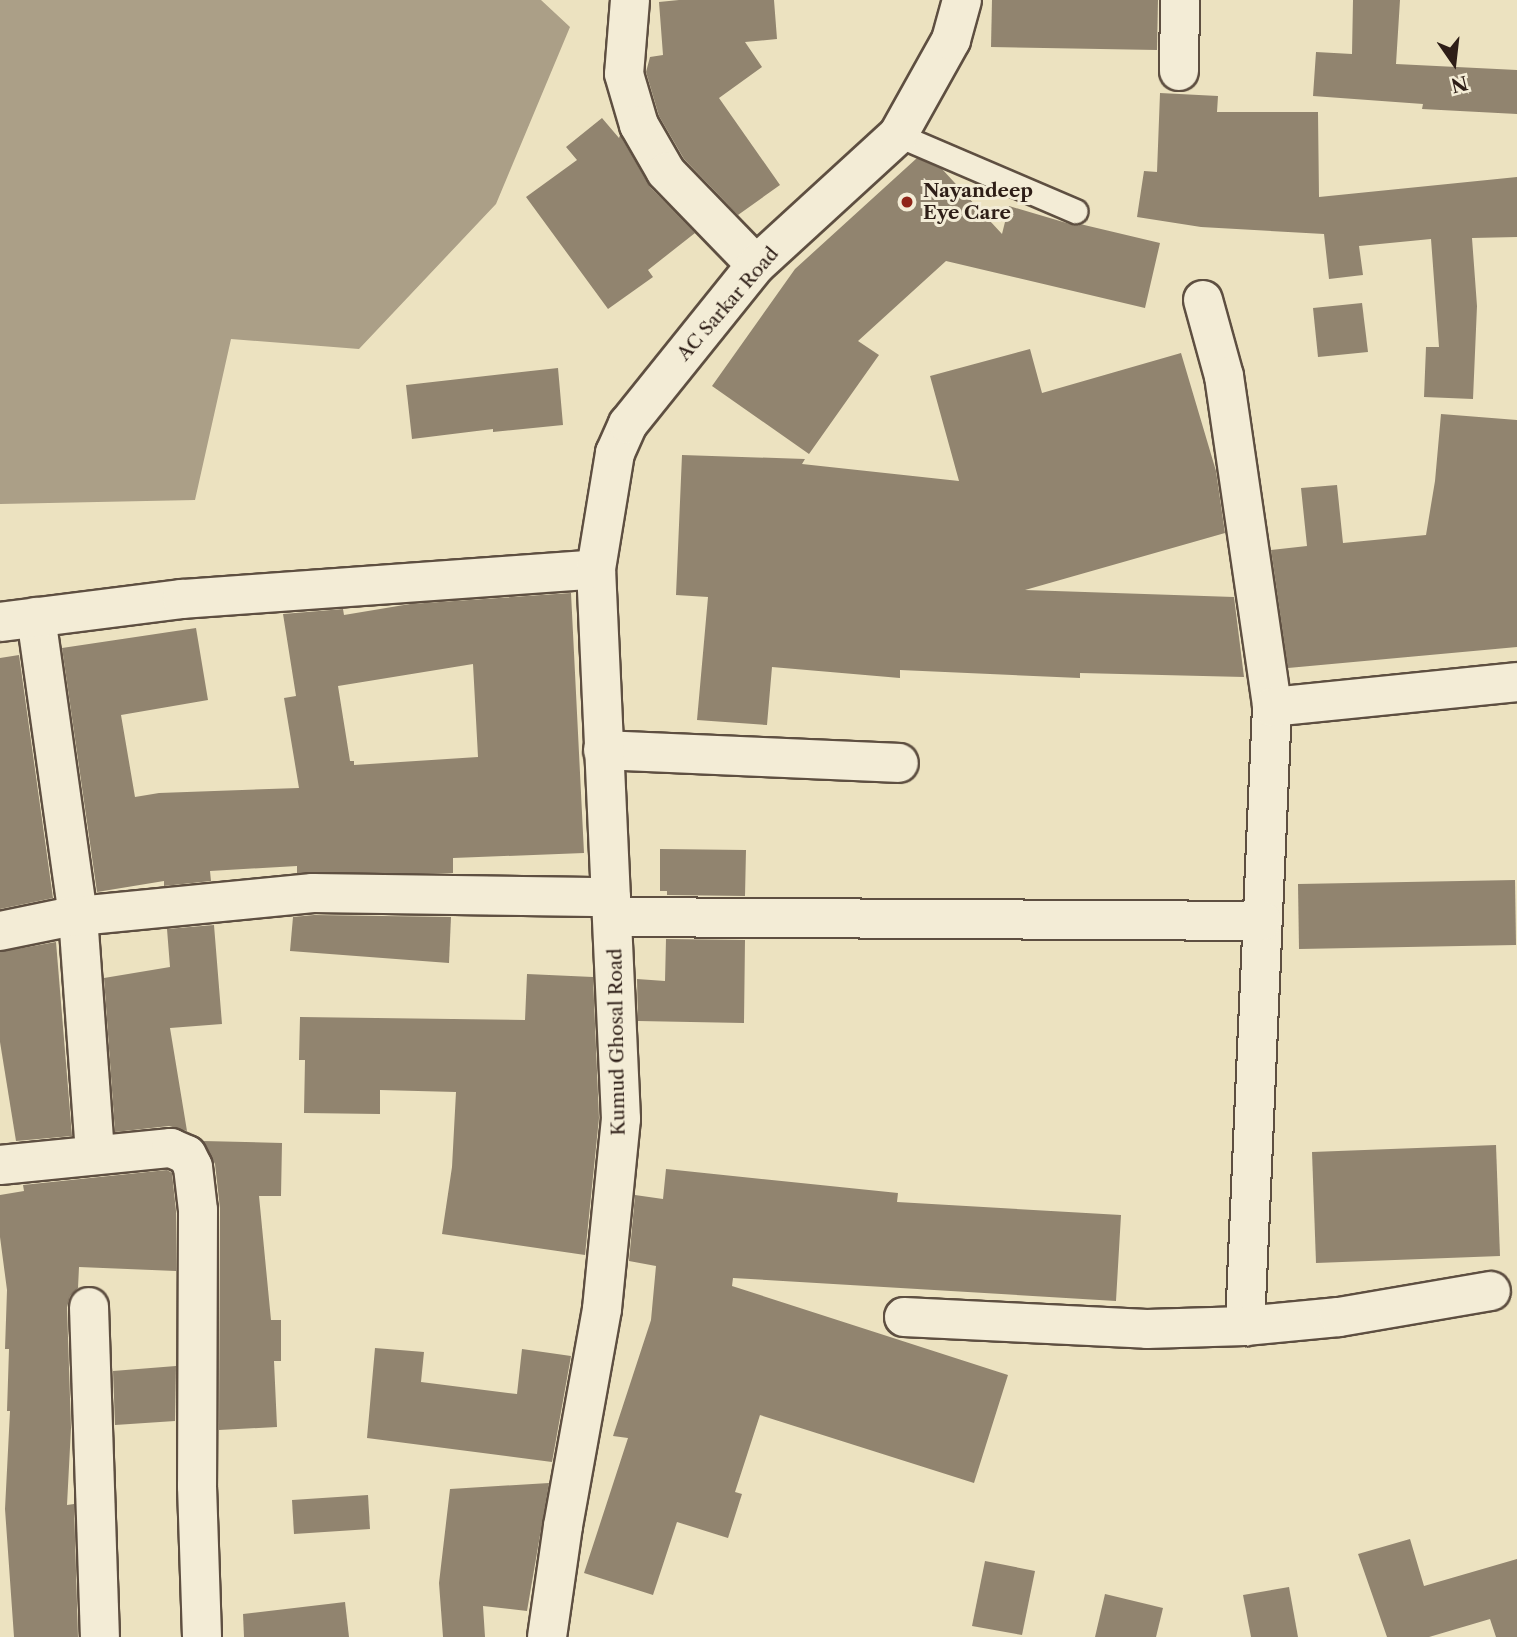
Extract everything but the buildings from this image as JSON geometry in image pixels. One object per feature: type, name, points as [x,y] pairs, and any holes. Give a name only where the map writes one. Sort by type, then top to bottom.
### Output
[{"type":"street","points":[[630,0],[624,74],[639,125],[666,172],[756,265]]},
{"type":"street","name":"AC Sarkar Road","points":[[596,569],[615,453],[628,424],[756,265],[898,135],[951,40],[962,0]]},
{"type":"street","points":[[1179,71],[1180,0]]},
{"type":"street","points":[[1203,300],[1224,376],[1272,707],[1245,1326]]},
{"type":"street","points":[[95,1154],[78,916],[18,619],[182,598],[596,569]]},
{"type":"street","name":"Kumud Ghosal Road","points":[[547,1637],[602,1310],[621,1119],[596,569]]},
{"type":"street","points":[[1272,707],[1517,682]]},
{"type":"street","points":[[603,750],[899,763]]},
{"type":"street","points":[[0,931],[78,916],[313,892],[612,907],[1262,921]]},
{"type":"street","points":[[0,1165],[171,1148],[187,1155],[193,1167],[198,1210],[197,1486],[202,1637]]},
{"type":"street","points":[[904,1317],[1147,1329],[1245,1326],[1339,1317],[1491,1292]]},
{"type":"street","points":[[89,1307],[100,1637]]},
{"type":"lane","points":[[898,135],[1075,211]]},
{"type":"shaded area","points":[[0,0],[541,0],[570,27],[496,204],[359,349],[231,339],[195,500],[0,504]]},
{"type":"place","name":"Nayandeep Eye Care","points":[[907,202]]}]
